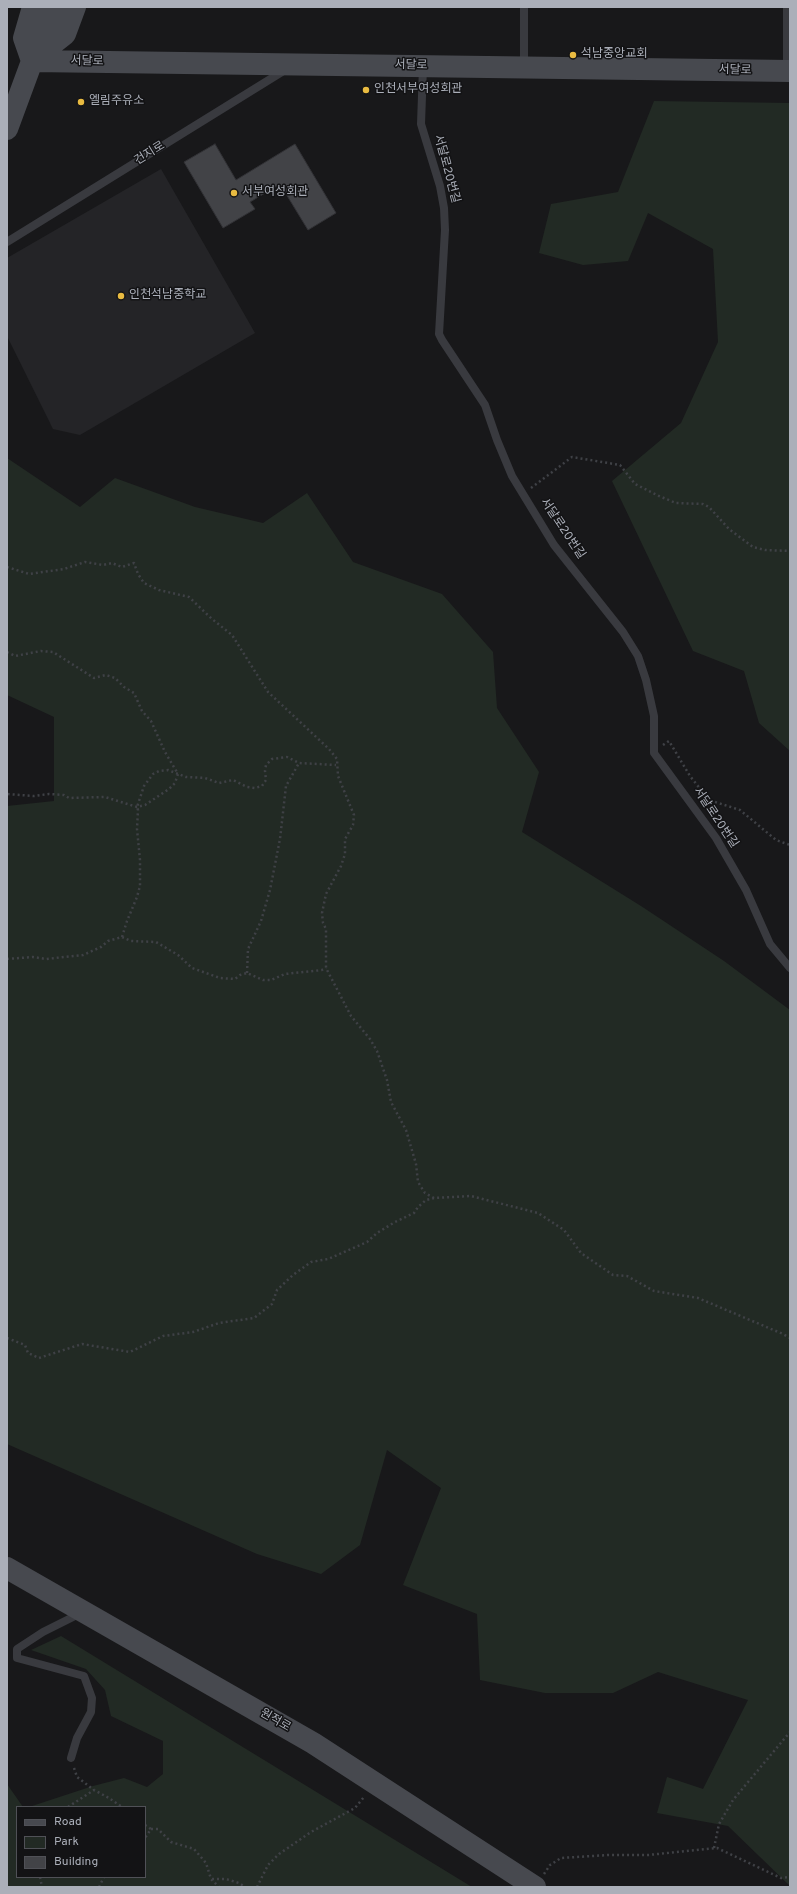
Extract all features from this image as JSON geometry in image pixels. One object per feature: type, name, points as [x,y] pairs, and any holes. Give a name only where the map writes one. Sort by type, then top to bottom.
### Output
[{"type":"street","points":[[32,61],[24,38],[33,7]]},
{"type":"street","points":[[7,129],[52,7]]},
{"type":"street","points":[[32,61],[65,34],[75,7]]},
{"type":"street","name":"서달로","points":[[32,61],[788,71]]},
{"type":"street","name":"원적로","points":[[7,1568],[313,1743],[535,1887]]},
{"type":"lane","points":[[524,7],[524,68]]},
{"type":"lane","points":[[787,7],[788,71]]},
{"type":"lane","name":"건지로","points":[[7,242],[292,65]]},
{"type":"lane","name":"서달로20번길","points":[[423,66],[421,124],[440,186],[444,208],[445,230],[440,334],[442,340],[485,405],[497,440],[512,476],[524,493],[554,544],[623,632],[638,656],[646,680],[654,716],[654,752],[716,838],[746,890],[770,944],[790,968]]},
{"type":"lane","points":[[71,1758],[77,1738],[91,1712],[92,1698],[84,1676],[18,1658],[17,1649],[43,1632],[84,1612]]},
{"type":"path","points":[[524,493],[572,457],[620,465],[635,484],[659,496],[676,503],[703,504],[709,507],[729,529],[753,546],[765,550],[790,551]]},
{"type":"path","points":[[7,567],[29,574],[64,569],[85,562],[103,565],[112,563],[122,567],[134,563],[138,574],[144,583],[159,590],[189,597],[212,619],[232,635],[268,692],[312,735],[329,749],[337,759],[336,765],[338,776],[354,815],[353,825],[345,839],[345,854],[341,866],[326,894],[322,913],[323,923],[326,929],[326,968],[351,1016],[370,1039],[376,1051],[387,1080],[391,1102],[406,1130],[416,1164],[418,1182],[425,1193],[434,1198]]},
{"type":"path","points":[[7,652],[15,656],[41,651],[53,652],[94,678],[106,675],[115,678],[134,693],[142,711],[151,721],[165,752],[178,774],[175,783],[169,789],[145,805],[137,807],[105,797],[69,798],[64,795],[48,794],[34,796],[7,794]]},
{"type":"path","points":[[654,752],[669,741],[690,776],[709,800],[740,810],[776,840],[790,845]]},
{"type":"path","points":[[122,937],[126,920],[137,897],[140,886],[137,807],[144,786],[153,774],[159,771],[168,770],[186,777],[205,778],[219,783],[233,780],[247,787],[255,788],[262,786],[266,780],[266,765],[272,759],[287,757],[299,763],[336,765]]},
{"type":"path","points":[[247,973],[248,949],[261,921],[270,890],[280,838],[286,786],[299,763]]},
{"type":"path","points":[[7,959],[33,957],[46,959],[82,954],[101,947],[108,941],[122,937],[131,941],[156,942],[178,955],[192,968],[220,978],[235,979],[240,975],[247,973],[263,980],[271,980],[285,974],[322,970],[326,968]]},
{"type":"path","points":[[7,1338],[25,1345],[28,1353],[39,1358],[82,1344],[130,1352],[163,1336],[193,1332],[219,1323],[254,1318],[272,1304],[277,1290],[293,1275],[312,1262],[328,1259],[367,1242],[377,1233],[414,1213],[426,1200],[434,1198],[471,1196],[538,1213],[564,1230],[581,1253],[613,1275],[627,1276],[654,1291],[698,1298],[790,1338]]},
{"type":"path","points":[[714,1848],[719,1824],[733,1800],[790,1732]]},
{"type":"path","points":[[71,1758],[77,1777],[94,1790],[121,1806]]},
{"type":"path","points":[[257,1887],[268,1865],[279,1854],[311,1832],[355,1808],[374,1783]]},
{"type":"path","points":[[70,1806],[94,1790]]},
{"type":"path","points":[[146,1826],[151,1829],[158,1829],[171,1842],[194,1849],[206,1863],[211,1879],[219,1887]]},
{"type":"path","points":[[146,1836],[151,1829]]},
{"type":"path","points":[[535,1887],[550,1865],[561,1858],[609,1855],[648,1855],[714,1848],[780,1878],[790,1877]]},
{"type":"path","points":[[99,1887],[104,1878]]},
{"type":"path","points":[[211,1879],[226,1879],[239,1883],[245,1887]]},
{"type":"shaded area","name":"인천석남중학교","points":[[161,169],[255,333],[80,435],[53,429],[7,336],[7,258]]},
{"type":"green space","points":[[654,101],[790,103],[790,751],[759,723],[744,671],[693,651],[612,481],[681,423],[718,342],[713,249],[648,213],[628,261],[583,265],[539,253],[551,204],[618,192]]},
{"type":"green space","points":[[7,458],[80,507],[115,478],[195,507],[263,523],[307,493],[353,562],[442,594],[493,652],[497,708],[539,772],[522,832],[641,906],[724,961],[790,1010],[790,1886],[728,1826],[657,1813],[667,1777],[703,1789],[748,1700],[658,1672],[613,1693],[545,1693],[480,1680],[477,1614],[403,1585],[441,1488],[387,1450],[360,1545],[321,1574],[257,1554],[7,1444],[7,806],[54,801],[54,717],[7,695]]},
{"type":"green space","points":[[61,1636],[472,1887],[7,1887],[7,1784],[22,1806],[16,1806],[16,1878],[146,1878],[146,1806],[32,1806],[93,1786],[124,1778],[147,1787],[163,1774],[163,1741],[111,1716],[105,1690],[86,1669],[31,1650]]},
{"type":"building","name":"서부여성회관","points":[[215,144],[236,180],[295,144],[336,213],[308,230],[280,184],[250,202],[255,209],[223,228],[184,162]]},
{"type":"place","name":"석남중앙교회","points":[[573,55]]},
{"type":"place","name":"인천서부여성회관","points":[[366,90]]},
{"type":"place","name":"엘림주유소","points":[[81,102]]},
{"type":"place","name":"서부여성회관","points":[[234,193]]},
{"type":"place","name":"인천석남중학교","points":[[121,296]]}]
